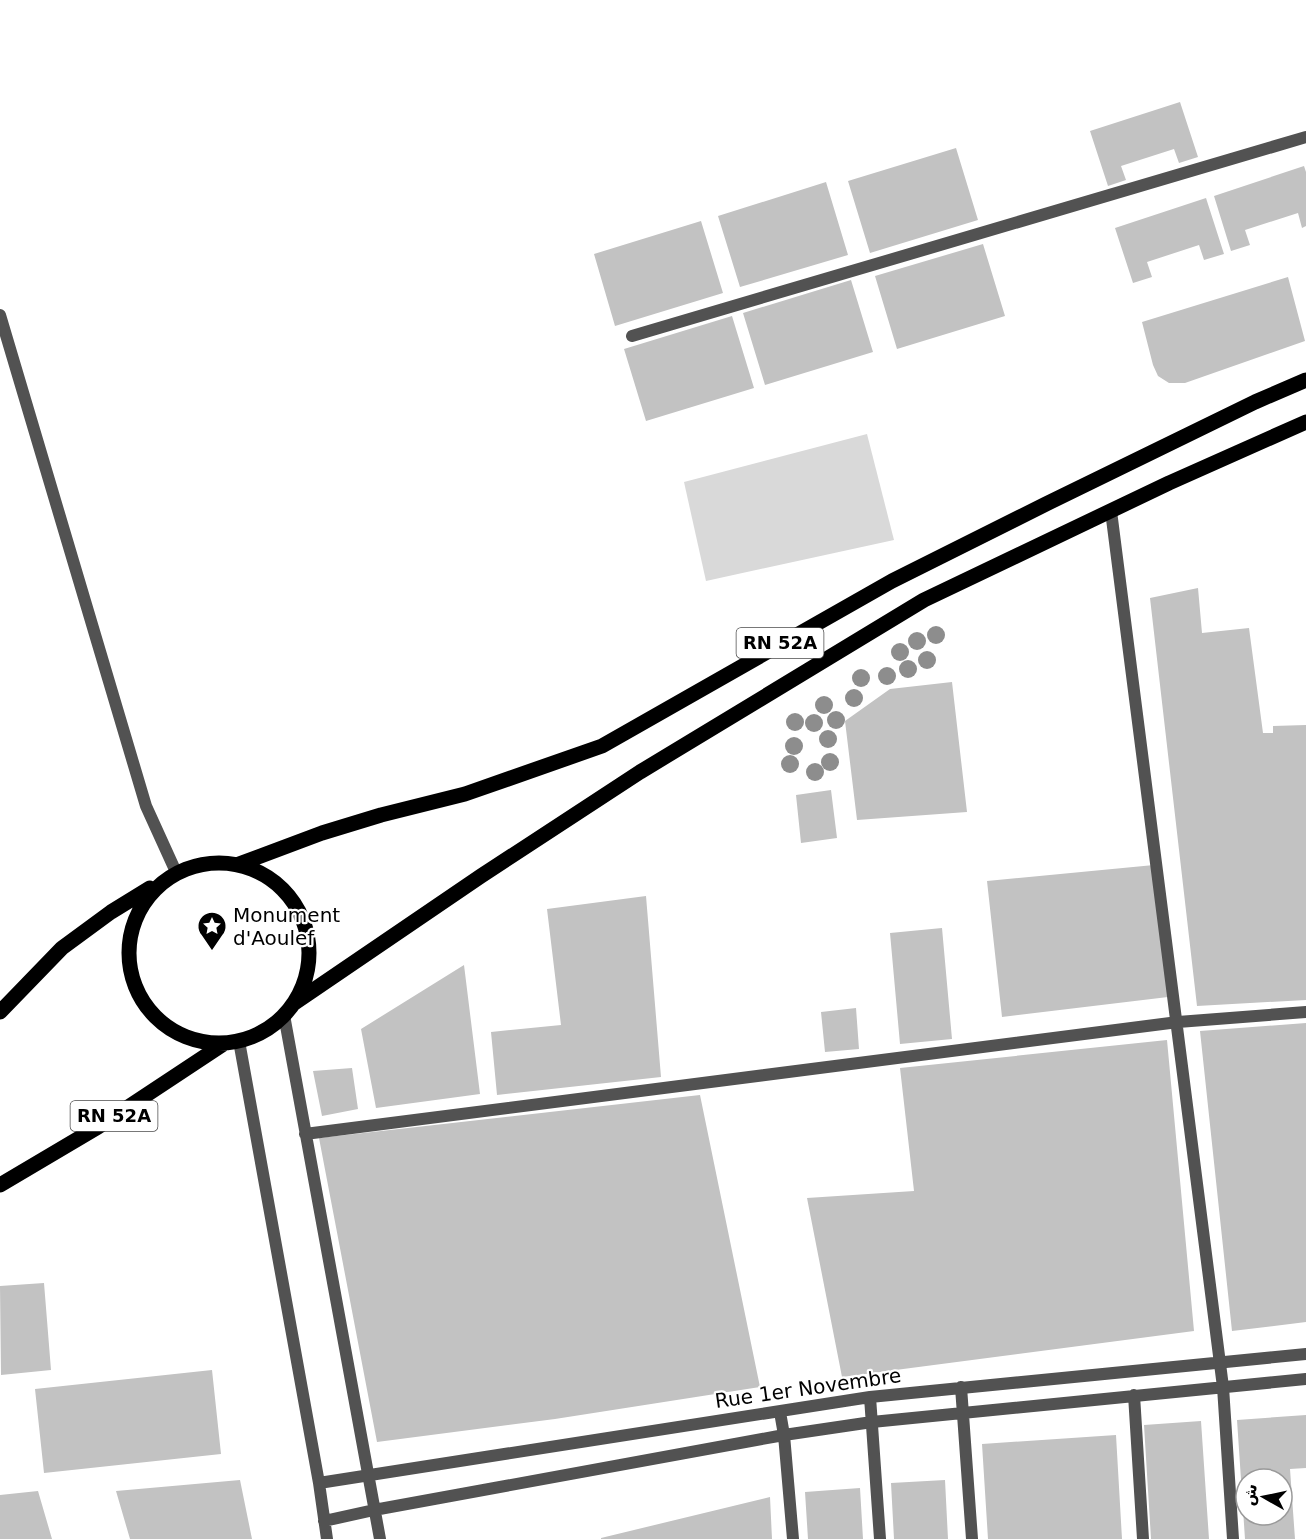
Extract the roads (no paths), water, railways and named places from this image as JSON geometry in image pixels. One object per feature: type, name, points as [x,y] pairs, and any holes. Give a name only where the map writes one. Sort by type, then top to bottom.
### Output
[{"type":"main road","name":"RN 52A","points":[[239,864],[322,833],[381,815],[465,794],[602,746],[892,581],[1255,402],[1306,380]]},
{"type":"main road","name":"RN 52A","points":[[288,1010],[481,876],[640,772],[924,600],[1306,422]]},
{"type":"main road","points":[[0,1012],[62,948],[111,912],[176,872],[217,861],[239,864],[257,870],[274,881],[288,894],[299,910],[306,929],[309,948],[308,968],[302,987],[288,1010],[263,1031],[232,1042],[203,1042],[182,1036],[163,1024],[147,1008],[136,989],[129,967],[128,945],[133,923],[143,903],[157,885],[176,872]]},
{"type":"main road","name":"RN 52A","points":[[0,1185],[98,1127],[232,1042]]},
{"type":"street","points":[[632,336],[1306,137]]},
{"type":"street","points":[[0,315],[144,797],[176,872]]},
{"type":"street","points":[[1111,511],[1178,1022],[1222,1387],[1233,1539]]},
{"type":"street","points":[[288,1010],[305,1134],[380,1539]]},
{"type":"street","points":[[305,1134],[1178,1022],[1306,1012]]},
{"type":"street","points":[[232,1042],[319,1483],[327,1539]]},
{"type":"street","name":"Rue 1er Novembre","points":[[319,1483],[870,1397],[1306,1354]]},
{"type":"street","points":[[324,1521],[784,1435],[872,1422],[1306,1379]]},
{"type":"street","points":[[961,1387],[972,1539]]},
{"type":"street","points":[[1134,1395],[1143,1539]]},
{"type":"street","points":[[870,1397],[880,1539]]},
{"type":"street","points":[[780,1412],[793,1539]]},
{"type":"place","name":"Monument d'Aoulef","points":[[212,952]]}]
